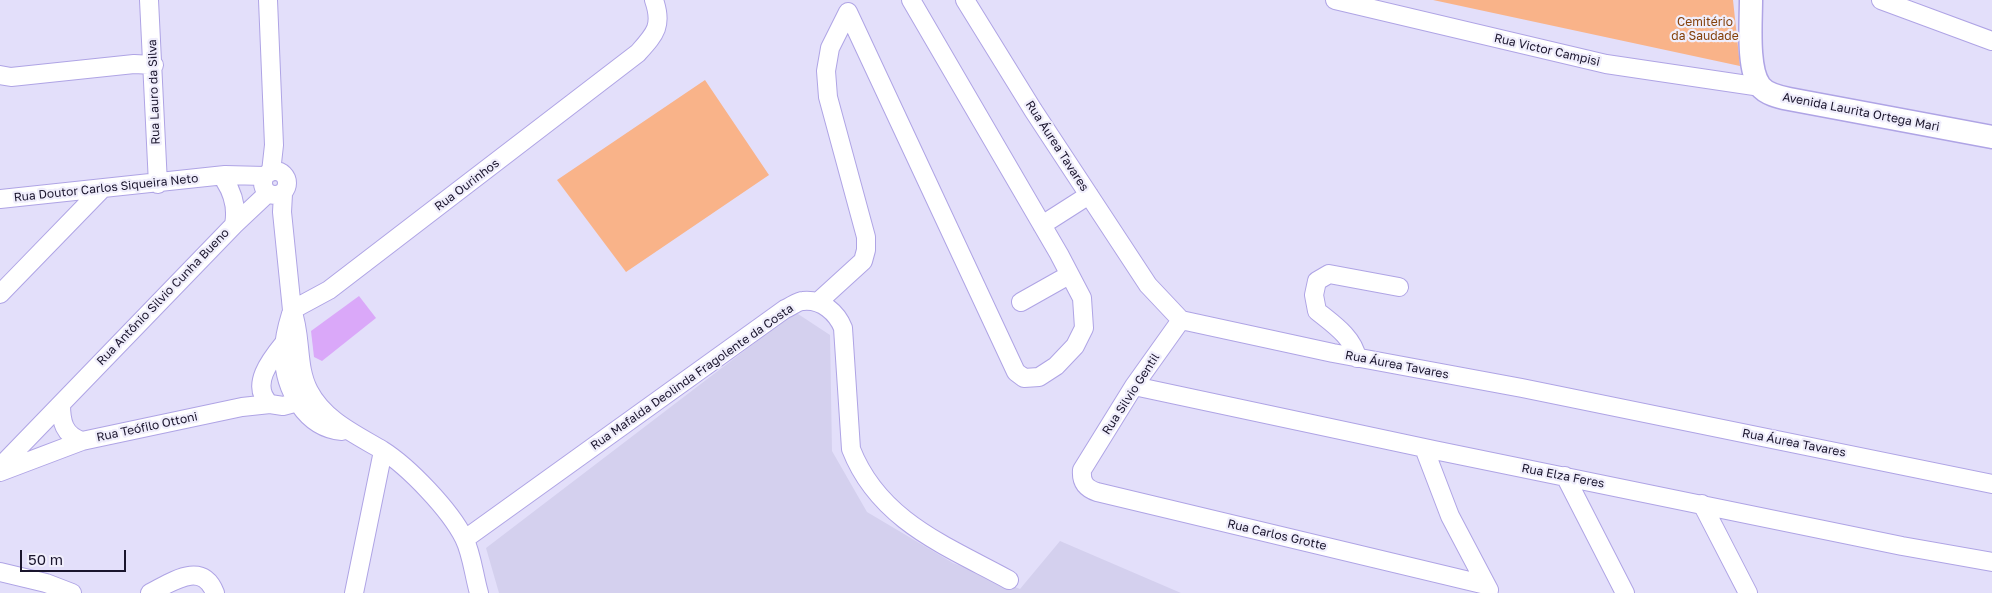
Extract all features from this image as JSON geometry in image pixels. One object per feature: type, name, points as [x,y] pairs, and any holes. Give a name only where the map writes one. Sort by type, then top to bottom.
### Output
[{"type":"main road","points":[[1751,0],[1753,68],[1761,88]]},
{"type":"main road","name":"Avenida Laurita Ortega Mari","points":[[1761,88],[1788,99],[1992,137]]},
{"type":"street","name":"Rua Lauro da Silva","points":[[149,0],[154,65],[158,184]]},
{"type":"street","points":[[268,0],[274,145],[273,184],[282,212],[292,310],[297,324],[292,347],[284,356],[288,380],[306,414],[318,423],[334,430],[347,431]]},
{"type":"street","name":"Rua Ourinhos","points":[[292,310],[329,290],[638,53],[656,33],[658,22],[654,0]]},
{"type":"street","points":[[853,6],[1016,372],[1024,378],[1039,377],[1056,366],[1075,346],[1084,328],[1082,298],[1042,225],[911,0]]},
{"type":"street","name":"Rua Áurea Tavares","points":[[965,0],[1012,77],[1148,285],[1181,320],[1357,358],[1532,390],[1992,484]]},
{"type":"street","name":"Rua Victor Campisi","points":[[1335,0],[1606,64],[1761,88]]},
{"type":"street","points":[[1881,0],[1992,40]]},
{"type":"street","points":[[853,6],[830,48],[826,71],[828,97],[866,237],[866,250],[863,261],[818,302],[839,318],[843,328],[851,449],[858,466],[872,490],[900,518],[1009,580]]},
{"type":"street","points":[[0,75],[11,76],[134,64],[154,65]]},
{"type":"street","name":"Rua Doutor Carlos Siqueira Neto","points":[[0,199],[219,180],[225,176],[273,184]]},
{"type":"street","points":[[219,180],[234,198],[236,212],[234,225]]},
{"type":"street","name":"Rua Antônio Silvio Cunha Bueno","points":[[0,467],[273,184]]},
{"type":"street","points":[[0,294],[101,190]]},
{"type":"street","points":[[1042,225],[1089,194]]},
{"type":"street","points":[[1357,358],[1355,347],[1339,329],[1317,311],[1314,295],[1317,281],[1329,274],[1400,287]]},
{"type":"street","points":[[1021,302],[1069,275]]},
{"type":"street","name":"Rua Mafalda Deolinda Fragolente da Costa","points":[[465,539],[785,309],[802,301],[818,302]]},
{"type":"street","name":"Rua Silvio Gentil","points":[[1082,470],[1134,386],[1181,320]]},
{"type":"street","points":[[270,404],[262,398],[261,390],[264,374],[270,362],[292,347]]},
{"type":"street","points":[[292,347],[309,392],[320,406],[347,431],[383,451],[418,480],[465,539],[479,593]]},
{"type":"street","name":"Rua Elza Feres","points":[[1134,386],[1424,448],[1902,546],[1992,562]]},
{"type":"street","name":"Rua Teófilo Ottoni","points":[[0,472],[82,441],[242,407],[270,404],[283,406],[298,402]]},
{"type":"street","points":[[61,404],[64,427],[74,438],[82,441]]},
{"type":"street","points":[[1424,448],[1450,516],[1489,589]]},
{"type":"street","points":[[354,593],[383,451]]},
{"type":"street","name":"Rua Carlos Grotte","points":[[1082,470],[1084,485],[1097,492],[1489,589]]},
{"type":"street","points":[[1565,476],[1625,593]]},
{"type":"street","points":[[1702,504],[1748,593]]},
{"type":"street","points":[[0,572],[46,583],[72,593]]},
{"type":"street","points":[[150,593],[192,575],[202,577],[211,583],[215,593]]},
{"type":"shaded area","points":[[795,312],[830,335],[832,451],[867,512],[953,563],[1020,589],[1060,541],[1181,593],[499,593],[486,548]]},
{"type":"green space","name":"Cemitério da Saudade","points":[[1433,0],[1733,0],[1740,66]]},
{"type":"green space","points":[[705,80],[769,175],[626,272],[557,180]]},
{"type":"building","points":[[359,296],[376,318],[322,361],[314,357],[311,331]]}]
